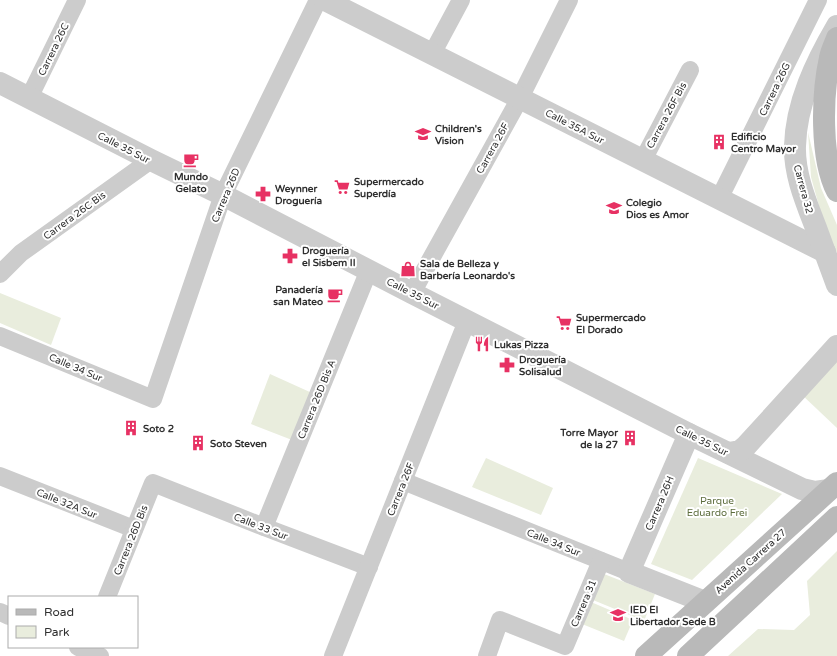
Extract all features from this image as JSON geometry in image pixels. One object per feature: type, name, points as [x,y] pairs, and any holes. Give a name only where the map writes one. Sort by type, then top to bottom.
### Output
[{"type":"main road","points":[[837,38],[830,57],[824,120],[825,149],[829,168],[837,191]]},
{"type":"main road","name":"Avenida Carrera 27","points":[[646,656],[833,487]]},
{"type":"main road","points":[[688,656],[837,517]]},
{"type":"street","name":"Carrera 26C","points":[[29,98],[77,0]]},
{"type":"street","name":"Carrera 26D","points":[[153,399],[223,194],[318,0]]},
{"type":"street","name":"Calle 35A Sur","points":[[325,0],[825,252]]},
{"type":"street","points":[[432,54],[461,0]]},
{"type":"street","name":"Carrera 26F","points":[[412,293],[520,98],[569,0]]},
{"type":"street","name":"Carrera 26G","points":[[719,199],[818,0]]},
{"type":"street","name":"Carrera 32","points":[[837,26],[821,53],[804,95],[797,121],[795,146],[797,166],[803,194],[837,285]]},
{"type":"street","name":"Carrera 26F Bis","points":[[643,160],[690,70]]},
{"type":"street","name":"Calle 35 Sur","points":[[0,84],[151,160],[223,194],[412,293],[688,434],[802,489],[815,492],[833,487]]},
{"type":"street","name":"Carrera 26C Bis","points":[[0,274],[21,253],[151,160]]},
{"type":"street","name":"Carrera 26D Bis A","points":[[264,527],[369,270]]},
{"type":"street","name":"Carrera 26F","points":[[333,656],[467,321]]},
{"type":"street","name":"Calle 34 Sur","points":[[0,336],[153,399]]},
{"type":"street","points":[[729,453],[740,451],[746,446],[837,346]]},
{"type":"street","name":"Carrera 26H","points":[[629,572],[688,434]]},
{"type":"street","name":"Calle 32A Sur","points":[[0,476],[134,529]]},
{"type":"street","name":"Calle 34 Sur","points":[[403,481],[705,602]]},
{"type":"street","name":"Calle 33 Sur","points":[[153,483],[369,567]]},
{"type":"street","name":"Carrera 26D Bis","points":[[107,596],[153,483]]},
{"type":"street","name":"Carrera 31","points":[[487,656],[500,620],[565,646],[601,560]]},
{"type":"green space","points":[[808,132],[821,188],[837,225],[837,253],[824,224],[811,177]]},
{"type":"green space","points":[[0,293],[61,318],[51,345],[0,323]]},
{"type":"green space","points":[[837,352],[837,428],[800,393]]},
{"type":"green space","points":[[270,374],[312,393],[292,440],[251,424]]},
{"type":"green space","points":[[486,458],[553,488],[541,515],[472,487]]},
{"type":"green space","name":"Parque Eduardo Frei","points":[[698,458],[782,494],[692,580],[651,564]]},
{"type":"green space","points":[[837,551],[837,656],[728,656],[758,629],[794,630],[810,615],[807,581]]},
{"type":"green space","points":[[604,574],[655,594],[644,621],[593,600]]},
{"type":"green space","points":[[591,602],[633,620],[624,641],[582,624]]},
{"type":"place","name":"Children's Vision","points":[[423,134]]},
{"type":"place","name":"Edificio Centro Mayor","points":[[719,142]]},
{"type":"place","name":"Mundo Gelato","points":[[191,160]]},
{"type":"place","name":"Supermercado Superdía","points":[[342,187]]},
{"type":"place","name":"Weynner Droguería","points":[[263,194]]},
{"type":"place","name":"Colegio Dios es Amor","points":[[614,208]]},
{"type":"place","name":"Droguería el Sisbem II","points":[[290,256]]},
{"type":"place","name":"Sala de Belleza y Barbería Leonardo's","points":[[408,269]]},
{"type":"place","name":"Panadería san Mateo","points":[[335,295]]},
{"type":"place","name":"Supermercado El Dorado","points":[[564,323]]},
{"type":"place","name":"Lukas Pizza","points":[[482,344]]},
{"type":"place","name":"Droguería Solisalud","points":[[507,365]]},
{"type":"place","name":"Soto 2","points":[[131,428]]},
{"type":"place","name":"Torre Mayor de la 27","points":[[630,438]]},
{"type":"place","name":"Soto Steven","points":[[198,443]]},
{"type":"place","name":"IED El Libertador Sede B","points":[[618,615]]}]
